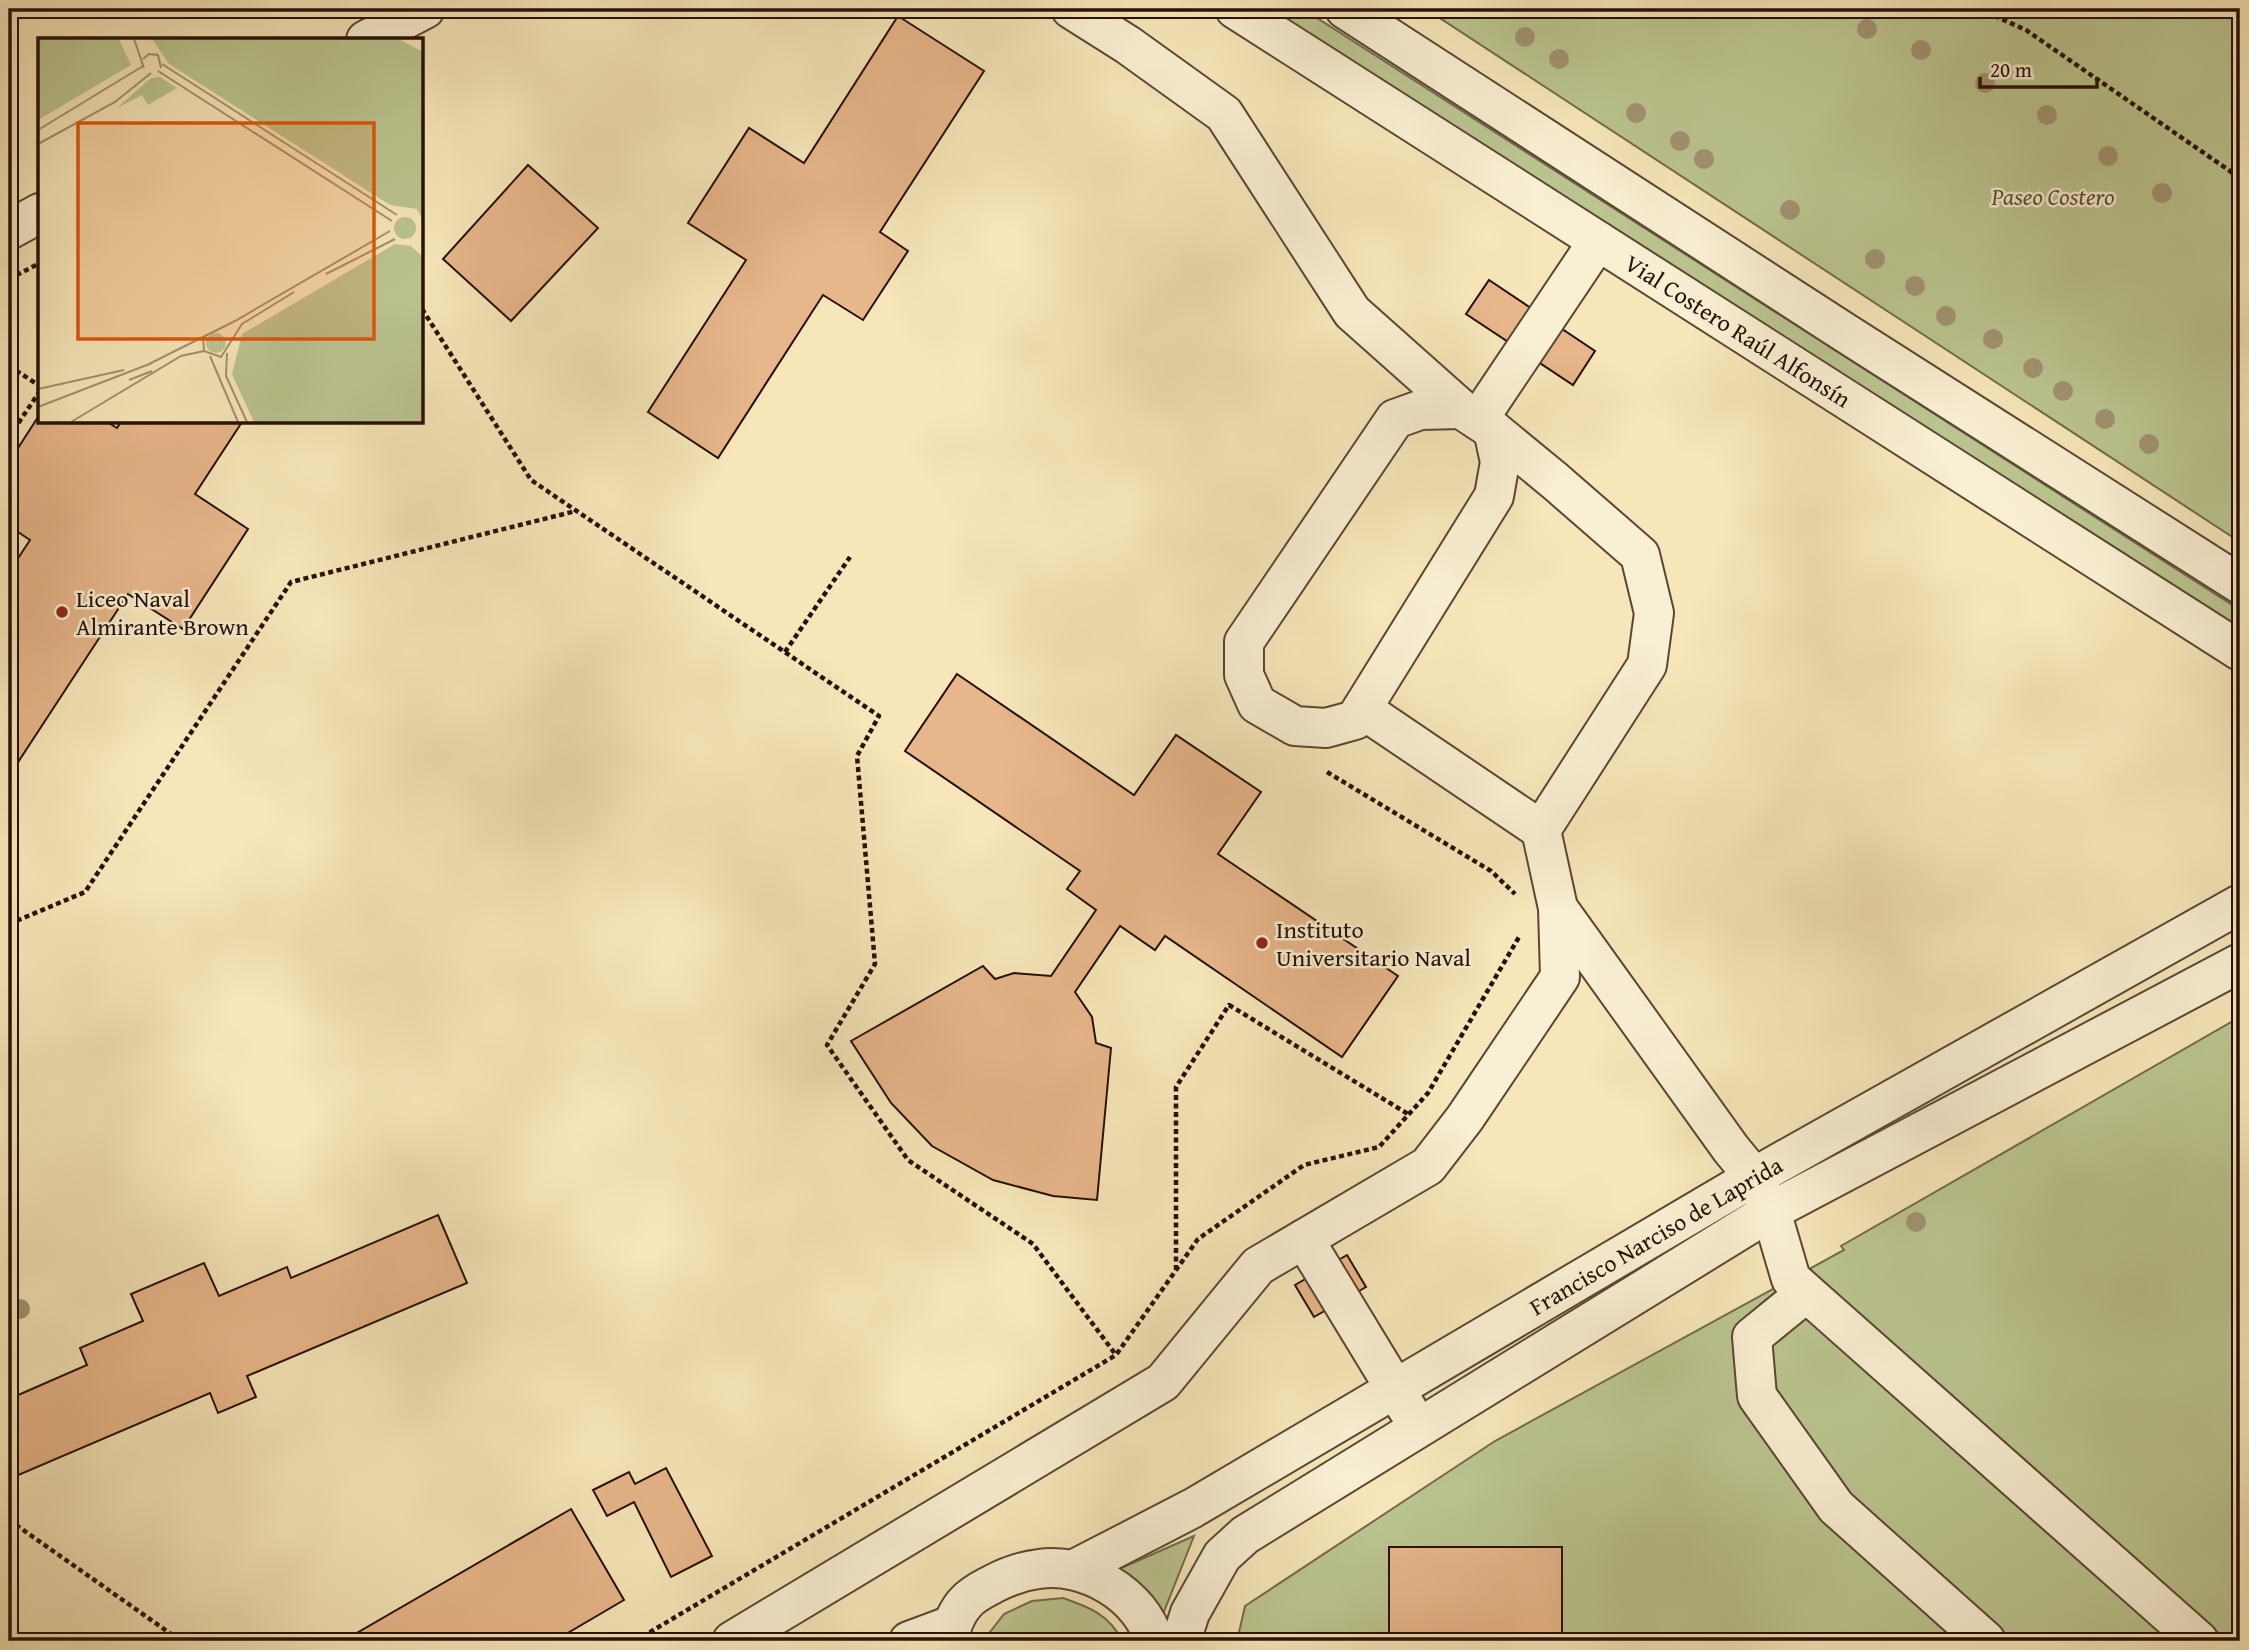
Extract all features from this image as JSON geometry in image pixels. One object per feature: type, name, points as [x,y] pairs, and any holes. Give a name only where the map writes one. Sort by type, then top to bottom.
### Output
[{"type":"street","points":[[370,38],[425,9]]},
{"type":"street","points":[[1071,9],[1128,44],[1224,114],[1352,312],[1640,555],[1654,613],[1647,665],[1541,830]]},
{"type":"street","name":"Vial Costero Raúl Alfonsín","points":[[1235,9],[2240,651]]},
{"type":"street","points":[[1345,9],[2240,584]]},
{"type":"street","points":[[9,230],[38,214]]},
{"type":"street","points":[[1477,419],[1598,241]]},
{"type":"street","points":[[1420,410],[1477,419],[1500,462],[1494,496],[1355,720],[1326,728],[1295,726],[1256,704],[1244,675],[1244,642],[1395,419],[1420,410]]},
{"type":"street","points":[[732,1641],[1163,1382],[1258,1266],[1428,1166],[1465,1118],[1560,976],[1558,908],[1541,830],[1362,709]]},
{"type":"street","name":"Francisco Narciso de Laprida","points":[[1073,1570],[1193,1508],[1754,1177],[2240,904]]},
{"type":"street","points":[[1558,908],[1731,1149],[1754,1177],[1771,1211],[1791,1279],[2199,1641]]},
{"type":"street","name":"Francisco Narciso de Laprida","points":[[1181,1641],[1190,1613],[1222,1556],[1245,1535],[1771,1211],[2240,963]]},
{"type":"street","points":[[1304,1238],[1418,1427]]},
{"type":"street","points":[[1806,1293],[1752,1337],[1757,1396],[1836,1507],[1986,1641]]},
{"type":"street","points":[[909,1641],[950,1633],[965,1602],[1010,1575],[1041,1568],[1073,1570],[1106,1582],[1133,1604],[1154,1641]]},
{"type":"path","points":[[1979,9],[2026,30],[2240,178]]},
{"type":"path","points":[[9,279],[38,264]]},
{"type":"path","points":[[424,312],[531,480],[879,716],[857,756],[875,964],[827,1045],[908,1160],[1033,1244],[1116,1355]]},
{"type":"path","points":[[9,366],[38,388]]},
{"type":"path","points":[[9,437],[38,392]]},
{"type":"path","points":[[9,924],[85,892],[292,582],[577,510]]},
{"type":"path","points":[[785,652],[850,557]]},
{"type":"path","points":[[1327,772],[1491,871],[1516,895],[1519,905]]},
{"type":"path","points":[[635,1641],[1116,1355],[1198,1239],[1304,1165],[1379,1147],[1428,1093],[1519,937]]},
{"type":"path","points":[[1176,1271],[1176,1087],[1229,1004],[1408,1114]]},
{"type":"path","points":[[9,1520],[181,1641]]},
{"type":"green space","points":[[1267,9],[1303,9],[2240,610],[2240,630]]},
{"type":"green space","name":"Paseo Costero","points":[[1426,9],[2240,9],[2240,542]]},
{"type":"green space","points":[[2240,1017],[2240,1641],[1237,1641],[1245,1606],[1495,1441],[1844,1250],[1841,1246]]},
{"type":"green space","points":[[1194,1536],[1163,1614],[1119,1569]]},
{"type":"green space","points":[[1063,1598],[1105,1618],[1122,1641],[983,1641],[1004,1614],[1032,1601]]},
{"type":"building","points":[[898,16],[984,71],[880,232],[908,251],[863,320],[823,295],[718,458],[648,412],[746,260],[688,223],[749,128],[804,163]]},
{"type":"building","points":[[528,165],[598,228],[511,321],[443,259]]},
{"type":"building","points":[[1489,280],[1595,351],[1573,385],[1466,314]]},
{"type":"building","name":"Liceo Naval Almirante Brown","points":[[38,417],[38,424],[110,424],[117,428],[120,424],[241,424],[195,494],[248,529],[183,629],[128,594],[9,776],[9,572],[30,540],[9,526],[9,462]]},
{"type":"building","name":"Instituto Universitario Naval","points":[[957,674],[1134,795],[1176,735],[1261,792],[1218,854],[1398,976],[1342,1057],[1165,936],[1155,950],[1120,926],[1075,992],[1092,1017],[1096,1043],[1111,1048],[1097,1200],[1053,1196],[993,1180],[932,1146],[891,1103],[851,1041],[983,966],[995,979],[1014,973],[1051,976],[1096,910],[1067,889],[1080,871],[905,751]]},
{"type":"building","points":[[438,1215],[467,1283],[247,1376],[256,1397],[218,1413],[210,1393],[9,1479],[9,1399],[87,1365],[80,1348],[143,1321],[131,1294],[204,1263],[219,1296],[287,1267],[291,1278]]},
{"type":"building","points":[[1347,1255],[1366,1287],[1314,1317],[1295,1285]]},
{"type":"building","points":[[666,1468],[712,1556],[671,1577],[634,1502],[607,1516],[593,1490],[629,1472],[635,1484]]},
{"type":"building","points":[[571,1509],[624,1600],[554,1641],[343,1641]]},
{"type":"building","points":[[1389,1547],[1562,1547],[1562,1641],[1389,1641]]},
{"type":"place","name":"Liceo Naval Almirante Brown","points":[[62,612]]},
{"type":"place","name":"Instituto Universitario Naval","points":[[1262,943]]}]
